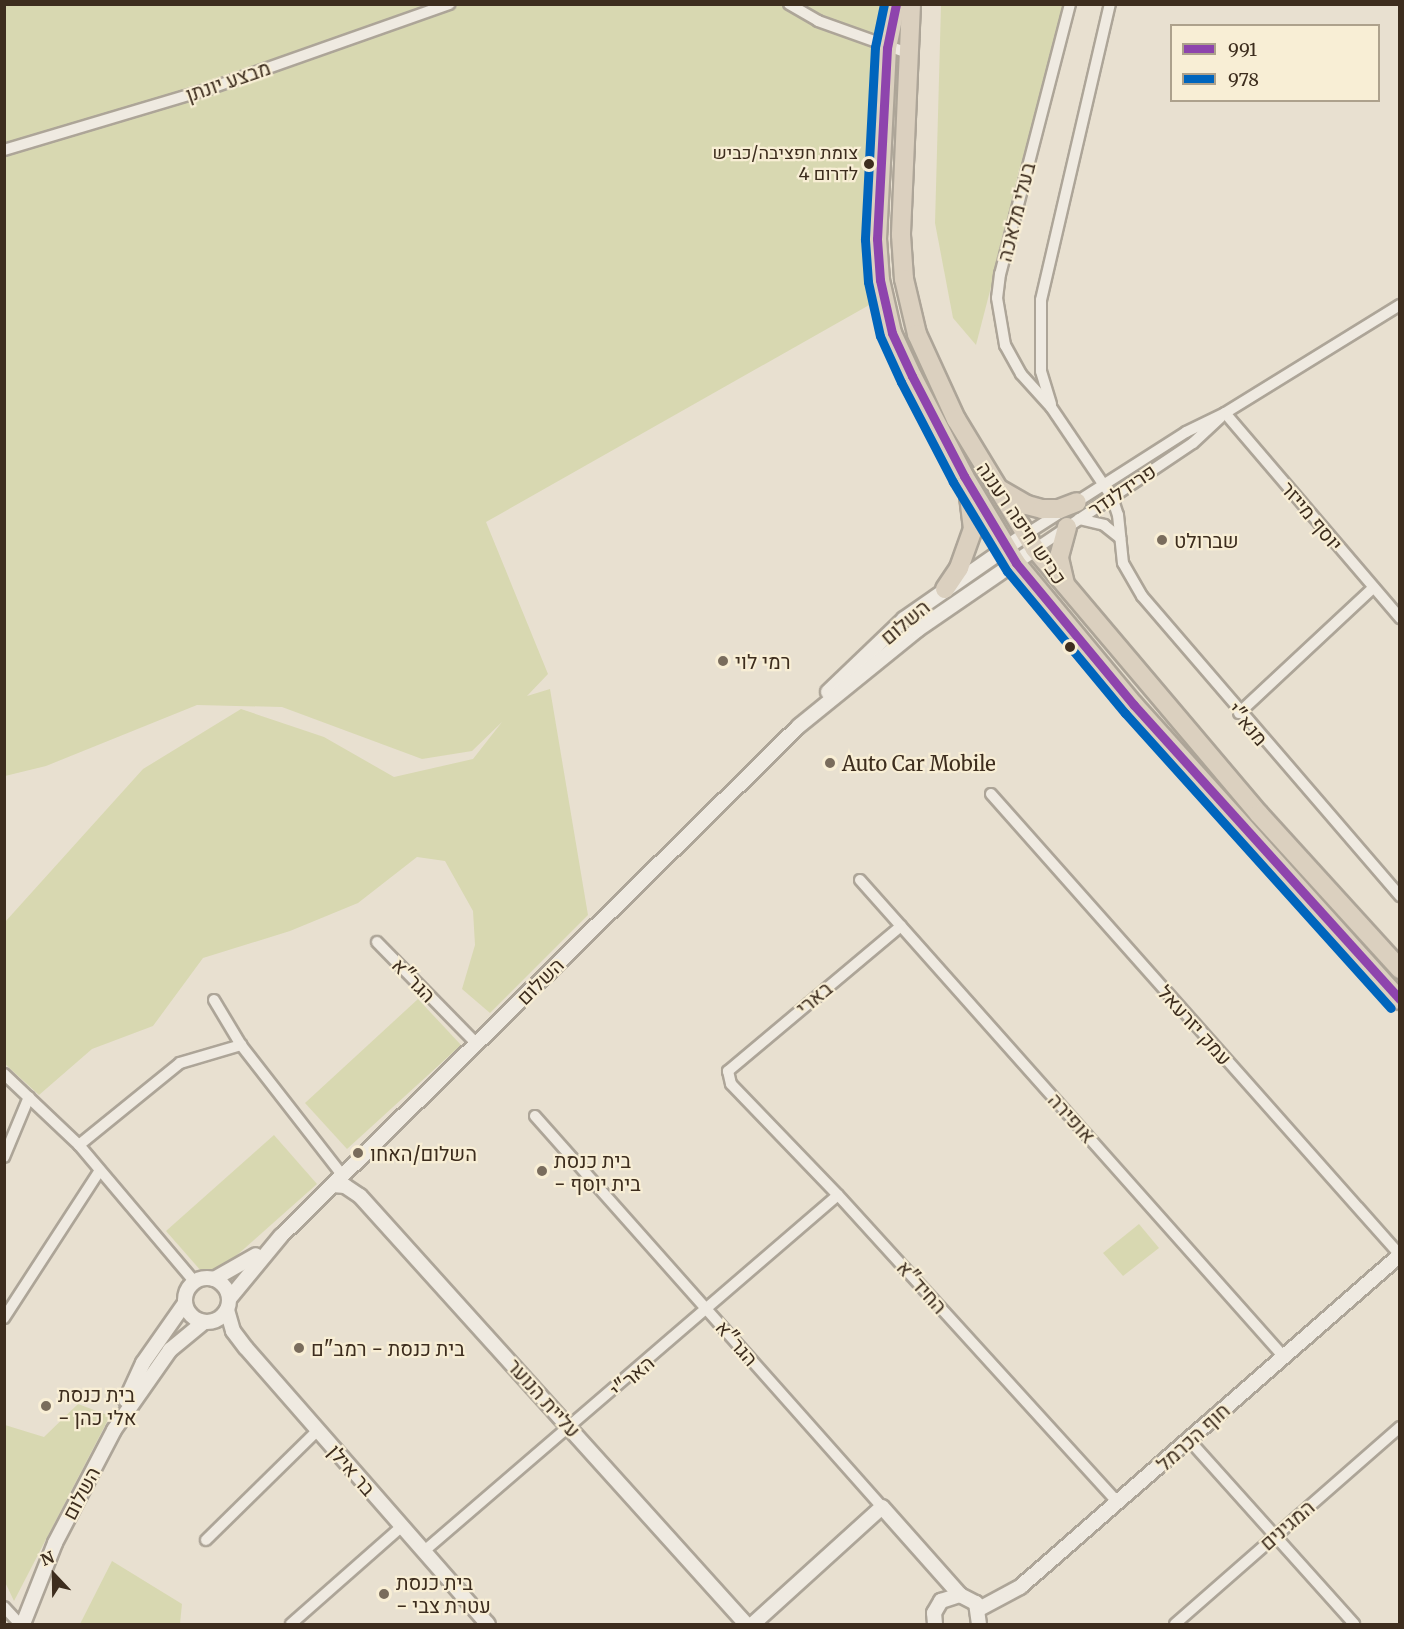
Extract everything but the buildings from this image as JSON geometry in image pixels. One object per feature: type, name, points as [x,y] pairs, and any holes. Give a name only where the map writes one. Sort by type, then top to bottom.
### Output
[{"type":"highway","name":"כביש חיפה רעננה","points":[[896,4],[887,48],[877,239],[880,280],[892,333],[964,477],[1011,555],[1134,705],[1400,1000]]},
{"type":"highway","name":"כביש חיפה רעננה","points":[[911,4],[901,235],[904,279],[917,334],[956,419],[992,484],[1030,542],[1068,591],[1259,814],[1400,969]]},
{"type":"highway","points":[[945,589],[959,568],[973,529],[964,477]]},
{"type":"highway","points":[[992,484],[1027,506],[1059,509],[1074,516],[1059,557],[1068,591]]},
{"type":"street","name":"מבצע יונתן","points":[[4,150],[208,89],[449,4]]},
{"type":"street","points":[[789,4],[887,48],[908,53]]},
{"type":"street","name":"בעלי מלאכה","points":[[1070,4],[997,298],[1005,345],[1021,374],[1052,407],[1104,485]]},
{"type":"street","name":"בעלי מלאכה","points":[[1052,407],[1041,371],[1041,300],[1110,4]]},
{"type":"street","name":"פרידלנדר","points":[[1030,542],[1074,516],[1104,485],[1186,432],[1224,413],[1400,305]]},
{"type":"street","name":"פרידלנדר","points":[[1011,555],[1074,516],[1112,497],[1192,443],[1224,413]]},
{"type":"street","name":"יוסף מייזר","points":[[1224,413],[1400,618]]},
{"type":"street","name":"מנא\"י","points":[[1104,485],[1112,497],[1124,563],[1142,596],[1239,713],[1400,896]]},
{"type":"street","points":[[1074,516],[1104,525],[1120,538]]},
{"type":"street","name":"השלום","points":[[214,1279],[237,1269],[281,1236],[799,726],[832,687],[896,626],[945,589],[1011,555]]},
{"type":"street","name":"השלום","points":[[799,726],[1011,555]]},
{"type":"street","points":[[1239,713],[1373,588]]},
{"type":"street","name":"עמק יזרעאל","points":[[991,794],[1399,1255]]},
{"type":"street","name":"אופירה","points":[[860,880],[1283,1356]]},
{"type":"street","name":"בארי","points":[[728,1071],[901,926]]},
{"type":"street","name":"הגר\"א","points":[[377,942],[477,1044]]},
{"type":"street","points":[[214,1000],[241,1045],[338,1180]]},
{"type":"street","points":[[79,1145],[180,1063],[241,1045]]},
{"type":"street","name":"החיד\"א","points":[[728,1071],[731,1084],[838,1195],[1118,1503]]},
{"type":"street","points":[[5,1075],[79,1145],[194,1281]]},
{"type":"street","points":[[4,1157],[28,1097]]},
{"type":"street","name":"הגר\"א","points":[[536,1116],[938,1571],[960,1595],[971,1599],[979,1609]]},
{"type":"street","points":[[4,1318],[100,1170]]},
{"type":"street","name":"עליית הנוער","points":[[338,1180],[360,1196],[746,1624]]},
{"type":"street","name":"האר\"י","points":[[423,1552],[571,1429],[838,1195]]},
{"type":"street","name":"השלום","points":[[228,1305],[281,1236]]},
{"type":"street","name":"חוף הכרמל","points":[[979,1609],[1020,1587],[1190,1441],[1399,1255]]},
{"type":"street","points":[[214,1279],[226,1288],[228,1305],[216,1320],[204,1322],[194,1318],[185,1303],[185,1293],[194,1281],[214,1279]]},
{"type":"street","name":"השלום","points":[[22,1624],[55,1543],[114,1430],[142,1363],[185,1303]]},
{"type":"street","name":"בר אילן","points":[[228,1305],[233,1331],[246,1348],[488,1624]]},
{"type":"street","name":"השלום","points":[[114,1430],[170,1350],[204,1322]]},
{"type":"street","name":"המגינים","points":[[1175,1624],[1400,1427]]},
{"type":"street","points":[[206,1540],[318,1430]]},
{"type":"street","points":[[1190,1441],[1276,1534],[1354,1624]]},
{"type":"street","points":[[753,1624],[882,1507]]},
{"type":"street","points":[[291,1624],[401,1527]]},
{"type":"street","points":[[935,1624],[938,1571]]},
{"type":"street","points":[[937,1606],[946,1597],[960,1595]]},
{"type":"street","points":[[4,1607],[22,1624]]},
{"type":"street","points":[[979,1609],[979,1624]]},
{"type":"green space","points":[[4,5],[885,5],[861,240],[871,304],[486,522],[548,674],[527,696],[550,689],[588,915],[490,1013],[462,989],[475,945],[473,911],[445,861],[417,857],[358,903],[290,931],[203,958],[153,1026],[92,1049],[39,1095],[5,1064],[5,922],[143,769],[241,709],[324,737],[394,777],[473,759],[502,722],[472,751],[422,759],[282,707],[197,705],[46,766],[5,776]]},
{"type":"green space","points":[[941,5],[1064,5],[976,345],[953,318],[935,223]]},
{"type":"green space","points":[[418,999],[461,1045],[347,1149],[305,1103]]},
{"type":"green space","points":[[274,1135],[317,1184],[209,1280],[166,1231]]},
{"type":"green space","points":[[1139,1224],[1159,1248],[1123,1276],[1103,1253]]},
{"type":"green space","points":[[78,1404],[110,1416],[14,1601],[5,1582],[5,1425],[44,1437]]},
{"type":"green space","points":[[112,1561],[182,1604],[180,1624],[80,1624]]},
{"type":"transit line","name":"978","points":[[884,4],[875,47],[865,240],[868,282],[880,336],[901,382],[953,482],[1007,571],[1125,713],[1391,1008]]},
{"type":"transit line","name":"991","points":[[896,4],[887,48],[877,239],[880,280],[892,333],[912,376],[964,476],[1016,563],[1134,705],[1400,999]]},
{"type":"place","name":"צומת חפציבה/כביש 4 לדרום","points":[[869,164]]},
{"type":"place","name":"שברולט","points":[[1162,540]]},
{"type":"place","name":"רמי לוי","points":[[723,661]]},
{"type":"place","name":"Auto Car Mobile","points":[[830,763]]},
{"type":"place","name":"השלום/האחו","points":[[358,1153]]},
{"type":"place","name":"בית כנסת - בית יוסף","points":[[542,1171]]},
{"type":"place","name":"בית כנסת - רמב\"ם","points":[[299,1348]]},
{"type":"place","name":"בית כנסת - אלי כהן","points":[[46,1406]]},
{"type":"place","name":"בית כנסת - עטרת צבי","points":[[384,1594]]}]
